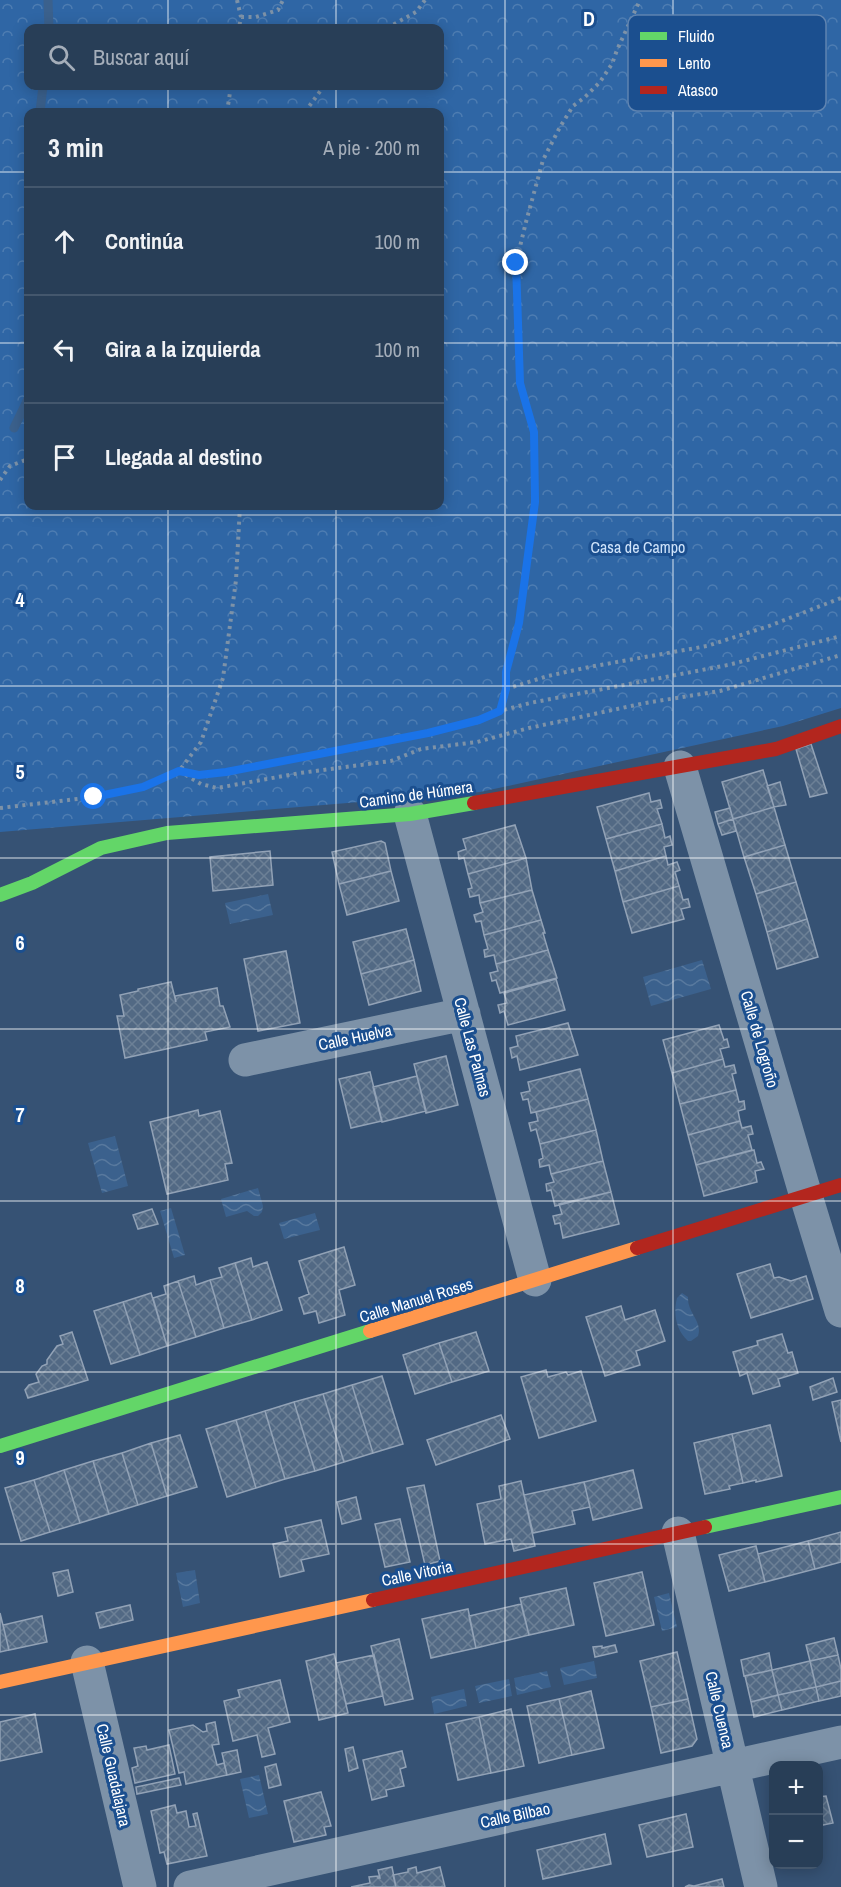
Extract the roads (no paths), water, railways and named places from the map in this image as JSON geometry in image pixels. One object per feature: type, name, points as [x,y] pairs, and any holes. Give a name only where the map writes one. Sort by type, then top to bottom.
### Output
[{"type":"street","name":"Camino de Húmera","points":[[0,896],[32,883],[101,848],[167,832],[410,814],[776,748],[841,726]]},
{"type":"street","name":"Calle de Logroño","points":[[680,767],[841,1311]]},
{"type":"street","name":"Calle Las Palmas","points":[[410,814],[535,1280]]},
{"type":"street","name":"Calle Huelva","points":[[245,1059],[464,1014]]},
{"type":"street","name":"Calle Manuel Roses","points":[[0,1446],[841,1185]]},
{"type":"street","name":"Calle Vitoria","points":[[0,1682],[841,1497]]},
{"type":"street","name":"Calle Cuenca","points":[[678,1533],[761,1887]]},
{"type":"street","name":"Calle Guadalajara","points":[[87,1662],[140,1887]]},
{"type":"street","name":"Calle Bilbao","points":[[190,1887],[841,1742]]},
{"type":"water","points":[[268,894],[273,915],[230,924],[225,903]]},
{"type":"water","points":[[702,960],[711,989],[651,1006],[643,977]]},
{"type":"water","points":[[115,1136],[128,1186],[102,1193],[88,1143]]},
{"type":"water","points":[[258,1188],[263,1206],[258,1216],[247,1211],[226,1217],[221,1199]]},
{"type":"water","points":[[171,1208],[185,1255],[174,1258],[160,1211]]},
{"type":"water","points":[[315,1213],[320,1230],[284,1239],[279,1223]]},
{"type":"water","points":[[682,1293],[688,1297],[688,1303],[699,1331],[698,1336],[691,1341],[688,1341],[681,1332],[676,1316],[677,1298]]},
{"type":"water","points":[[195,1570],[200,1603],[183,1607],[176,1573]]},
{"type":"water","points":[[669,1593],[677,1627],[662,1631],[654,1597]]},
{"type":"water","points":[[594,1661],[597,1678],[564,1685],[560,1668]]},
{"type":"water","points":[[547,1671],[551,1687],[517,1695],[514,1678]]},
{"type":"water","points":[[509,1679],[512,1696],[479,1703],[475,1686]]},
{"type":"water","points":[[464,1689],[467,1706],[434,1714],[431,1697]]},
{"type":"water","points":[[259,1775],[268,1814],[249,1818],[240,1779]]},
{"type":"waterway","points":[[48,0],[49,24]]},
{"type":"waterway","points":[[40,108],[43,90]]},
{"type":"waterway","points":[[14,428],[24,407]]},
{"type":"park label","name":"Casa de Campo","points":[[638,547]]}]
